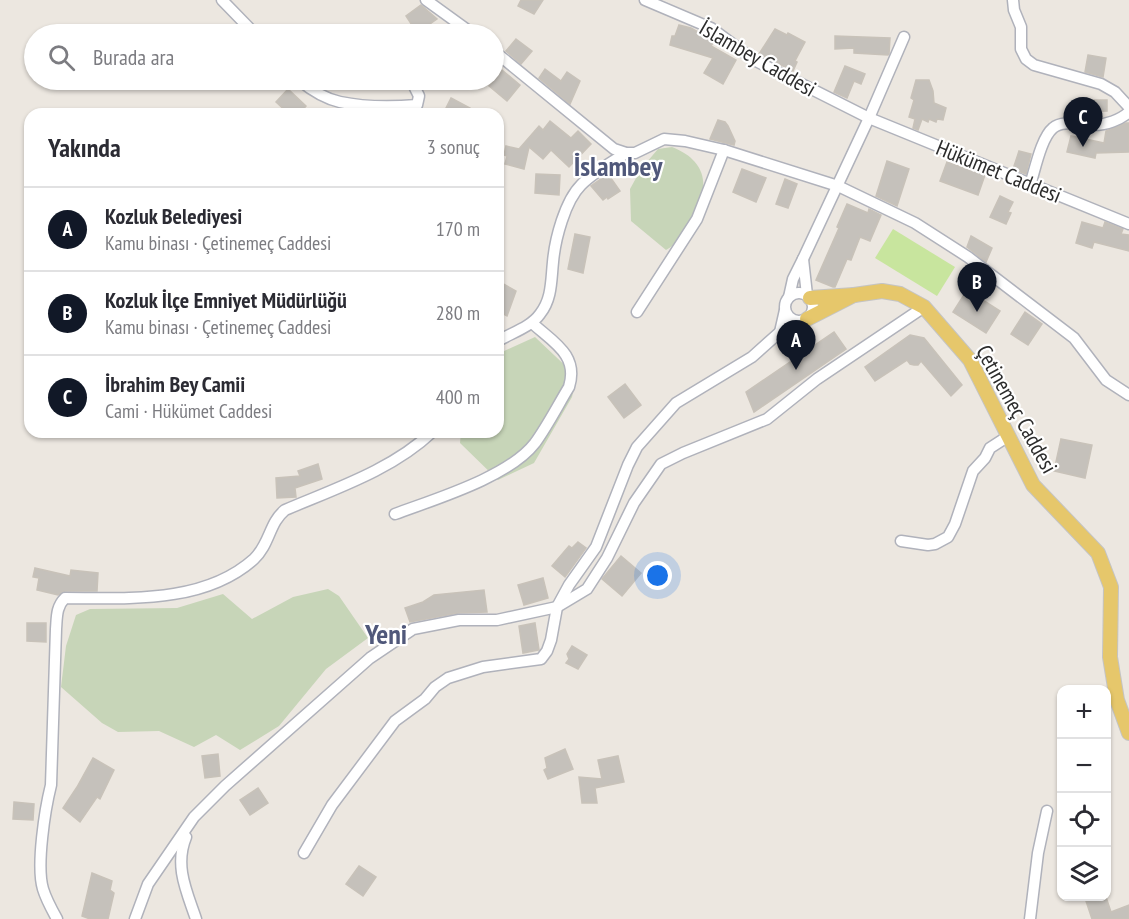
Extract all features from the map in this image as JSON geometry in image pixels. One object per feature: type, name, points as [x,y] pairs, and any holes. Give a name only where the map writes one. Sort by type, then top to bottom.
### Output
[{"type":"main road","name":"Çetinemeç Caddesi","points":[[808,297],[882,291],[900,294],[924,307],[970,360],[1032,485],[1098,553],[1111,587],[1110,657],[1117,700],[1129,734]]},
{"type":"main road","name":"Çetinemeç Caddesi","points":[[805,320],[854,295]]},
{"type":"street","points":[[222,0],[245,24]]},
{"type":"street","points":[[426,0],[459,24]]},
{"type":"street","name":"İslambey Caddesi","points":[[645,0],[711,28],[754,60],[869,118]]},
{"type":"street","points":[[1013,0],[1014,10],[1021,27],[1021,49],[1026,59],[1035,65],[1101,84],[1115,92],[1128,114],[1095,126],[1064,124],[1053,128],[1043,144],[1030,185]]},
{"type":"street","points":[[780,332],[793,279],[838,186],[904,37]]},
{"type":"street","points":[[504,59],[614,149],[635,153],[656,142],[670,138],[723,150],[838,186],[915,223],[968,257],[1074,338],[1106,380],[1129,395]]},
{"type":"street","points":[[312,90],[339,102],[397,106],[417,105],[419,96],[416,90]]},
{"type":"street","name":"Hükümet Caddesi","points":[[869,118],[1125,222]]},
{"type":"street","points":[[637,312],[697,219],[723,150]]},
{"type":"street","points":[[504,338],[532,323],[545,308],[551,292],[555,245],[570,201],[582,184],[626,153]]},
{"type":"street","points":[[1125,222],[1129,210]]},
{"type":"street","points":[[304,853],[332,805],[395,721],[425,699],[435,687],[448,678],[483,667],[541,658],[547,651],[557,607],[569,585],[596,547],[637,447],[676,403],[752,357],[780,332],[805,320],[813,311],[808,297],[803,260]]},
{"type":"street","points":[[789,297],[798,293],[808,297]]},
{"type":"street","points":[[135,919],[148,884],[194,817],[242,770],[370,658],[412,629],[459,620],[497,620],[557,607],[587,589],[607,558],[634,503],[661,464],[767,419],[817,379],[924,307]]},
{"type":"street","points":[[785,310],[794,320],[805,320]]},
{"type":"street","points":[[395,514],[479,482],[523,455],[534,443],[569,387],[572,367],[561,349],[532,323]]},
{"type":"street","points":[[901,541],[928,545],[948,537],[955,524],[973,471],[985,459],[990,448],[1007,437]]},
{"type":"street","points":[[57,919],[43,890],[41,878],[44,810],[51,776],[56,629],[58,607],[61,603],[65,598],[144,599],[163,597],[222,579],[257,557],[270,538],[277,518],[285,510],[376,470],[426,438]]},
{"type":"street","points":[[1030,919],[1038,853],[1047,811]]},
{"type":"street","points":[[194,817],[182,848],[180,863],[196,919]]},
{"type":"green space","points":[[672,147],[695,162],[701,171],[703,192],[688,227],[676,243],[666,250],[631,221],[630,189],[641,169],[658,149]]},
{"type":"green space","points":[[893,229],[955,267],[937,296],[875,258]]},
{"type":"green space","points":[[535,337],[573,373],[575,384],[572,397],[534,463],[498,480],[460,443],[460,438],[504,438],[504,351]]},
{"type":"green space","points":[[328,589],[339,596],[368,638],[326,669],[279,726],[240,750],[216,735],[194,747],[159,731],[118,732],[102,723],[61,687],[66,646],[76,615],[90,609],[177,608],[223,594],[252,619],[293,597]]},
{"type":"building","points":[[521,0],[543,0],[534,14],[518,6]]},
{"type":"building","points":[[421,5],[437,19],[430,24],[411,24],[406,16]]},
{"type":"building","points":[[679,25],[691,28],[714,41],[711,46],[736,60],[723,84],[704,73],[713,58],[670,45],[672,36],[675,36]]},
{"type":"building","points":[[775,29],[805,42],[795,61],[797,62],[793,71],[759,54]]},
{"type":"building","points":[[835,36],[890,38],[889,54],[854,53],[854,48],[835,49]]},
{"type":"building","points":[[516,39],[532,51],[521,64],[506,51]]},
{"type":"building","points":[[1088,55],[1106,58],[1103,77],[1085,72]]},
{"type":"building","points":[[845,66],[865,74],[861,84],[854,81],[847,98],[834,92]]},
{"type":"building","points":[[545,69],[561,81],[567,72],[580,81],[570,104],[539,78]]},
{"type":"building","points":[[504,72],[520,85],[507,101],[494,90],[504,90]]},
{"type":"building","points":[[916,80],[929,80],[934,103],[946,108],[943,120],[937,119],[936,122],[929,119],[928,122],[922,119],[918,130],[913,128],[915,119],[909,117]]},
{"type":"building","points":[[289,90],[306,106],[304,108],[282,108],[276,102]]},
{"type":"building","points":[[451,98],[470,108],[446,108]]},
{"type":"building","points":[[1084,100],[1107,100],[1107,111],[1084,112]]},
{"type":"building","points":[[718,120],[725,122],[728,126],[735,141],[734,145],[710,139]]},
{"type":"building","points":[[550,121],[571,138],[578,131],[591,144],[569,167],[551,150],[543,159],[529,147],[524,169],[505,164],[506,146],[519,149],[539,126],[543,130]]},
{"type":"building","points":[[1129,123],[1129,152],[1096,153],[1095,158],[1067,152],[1071,136],[1104,143],[1106,131]]},
{"type":"building","points":[[1019,151],[1031,154],[1026,174],[1013,169]]},
{"type":"building","points":[[887,161],[909,169],[897,206],[876,196]]},
{"type":"building","points":[[947,162],[985,175],[978,195],[940,181]]},
{"type":"building","points":[[742,169],[766,178],[756,202],[733,192]]},
{"type":"building","points":[[536,174],[560,175],[559,195],[535,193]]},
{"type":"building","points":[[608,174],[620,191],[603,200],[591,186]]},
{"type":"building","points":[[785,179],[797,184],[788,208],[776,204]]},
{"type":"building","points":[[1000,196],[1013,202],[1006,224],[990,217]]},
{"type":"building","points":[[847,204],[868,213],[869,209],[881,215],[870,241],[860,237],[851,260],[847,259],[833,287],[816,280]]},
{"type":"building","points":[[1082,222],[1103,228],[1105,222],[1123,229],[1121,234],[1129,235],[1129,251],[1094,242],[1092,248],[1076,243]]},
{"type":"building","points":[[575,234],[590,237],[583,273],[568,269]]},
{"type":"building","points":[[971,236],[992,248],[986,262],[967,247]]},
{"type":"building","points":[[504,284],[516,291],[507,316],[504,314]]},
{"type":"building","points":[[967,290],[1000,311],[986,333],[953,312]]},
{"type":"building","points":[[1025,312],[1042,324],[1028,345],[1011,334]]},
{"type":"building","points":[[834,332],[846,349],[754,412],[746,392]]},
{"type":"building","points":[[910,335],[924,338],[962,385],[951,396],[921,361],[918,365],[914,365],[907,360],[875,381],[865,367]]},
{"type":"building","points":[[625,384],[641,405],[624,418],[608,397]]},
{"type":"building","points":[[1061,439],[1092,445],[1085,478],[1054,471]]},
{"type":"building","points":[[318,464],[322,479],[295,488],[296,497],[277,498],[276,478],[300,476],[298,471]]},
{"type":"building","points":[[578,542],[586,548],[565,577],[552,566],[569,546],[572,548]]},
{"type":"building","points":[[621,556],[641,573],[622,596],[602,579]]},
{"type":"building","points":[[35,568],[70,576],[71,570],[98,573],[97,591],[65,591],[58,595],[37,590],[39,578],[33,577]]},
{"type":"building","points":[[543,578],[548,598],[524,605],[518,585]]},
{"type":"building","points":[[484,590],[487,612],[458,613],[410,622],[405,608],[423,602],[434,595]]},
{"type":"building","points":[[27,623],[46,623],[46,642],[27,641]]},
{"type":"building","points":[[535,623],[539,650],[523,653],[519,626]]},
{"type":"building","points":[[572,646],[587,655],[578,669],[566,663],[569,659],[567,654]]},
{"type":"building","points":[[565,749],[573,769],[548,779],[544,770],[547,768],[545,758]]},
{"type":"building","points":[[218,754],[220,776],[205,778],[202,756]]},
{"type":"building","points":[[618,756],[624,782],[595,788],[597,803],[582,803],[579,777],[602,779],[598,760]]},
{"type":"building","points":[[93,758],[114,770],[100,799],[97,797],[80,822],[63,808]]},
{"type":"building","points":[[258,788],[268,803],[250,815],[240,800]]},
{"type":"building","points":[[14,802],[34,804],[33,820],[13,819]]},
{"type":"building","points":[[359,866],[376,877],[363,896],[346,884]]},
{"type":"building","points":[[92,873],[112,881],[110,890],[114,893],[108,919],[90,919],[82,916]]},
{"type":"building","points":[[1086,901],[1107,901],[1111,912],[1129,905],[1129,919],[1092,919]]},
{"type":"place","name":"İbrahim Bey Camii","points":[[1083,147]]},
{"type":"place","name":"Kozluk İlçe Emniyet Müdürlüğü","points":[[977,312]]},
{"type":"place","name":"Kozluk Belediyesi","points":[[796,370]]},
{"type":"district","name":"İslambey","points":[[618,166]]},
{"type":"district","name":"Yeni","points":[[386,634]]}]
